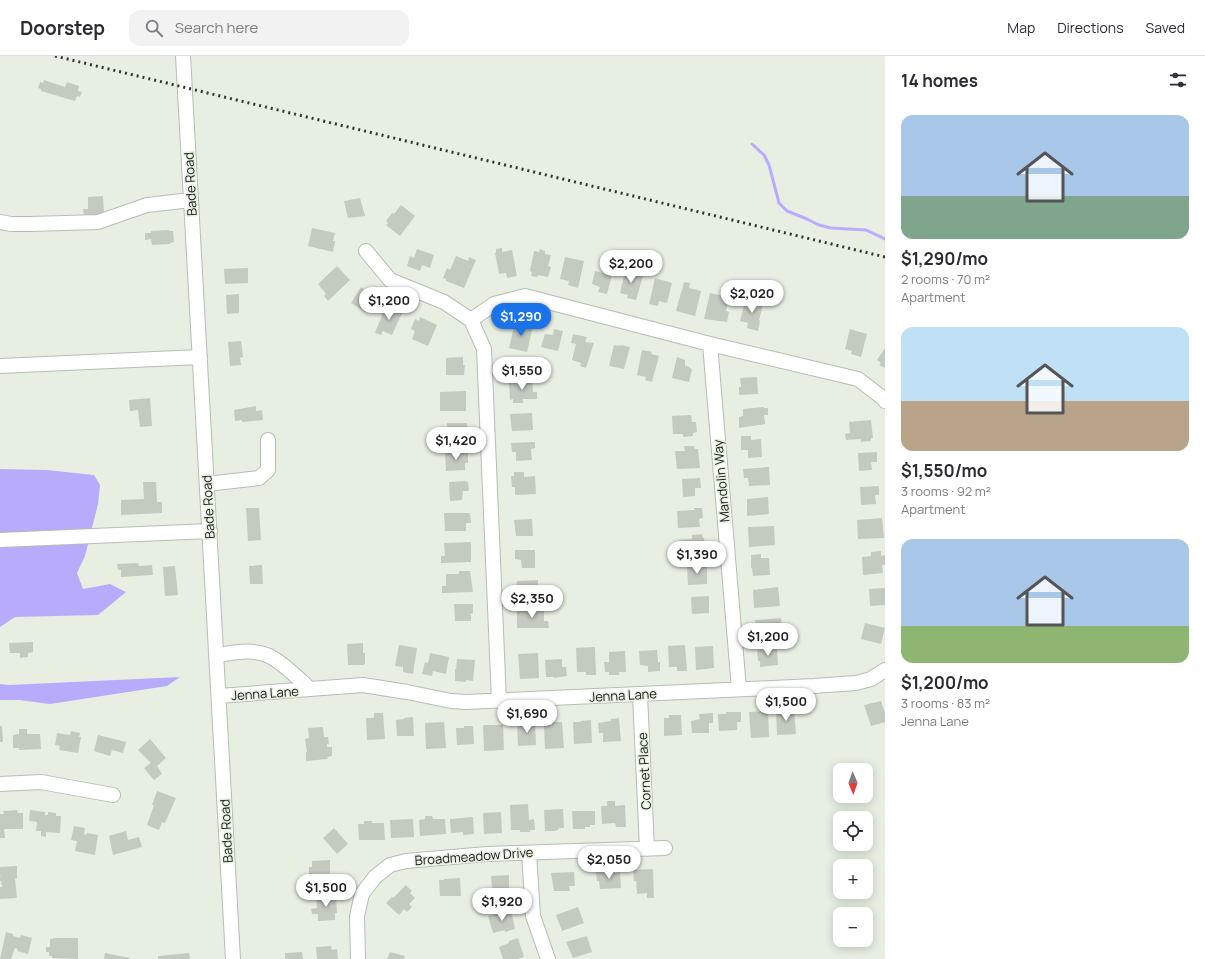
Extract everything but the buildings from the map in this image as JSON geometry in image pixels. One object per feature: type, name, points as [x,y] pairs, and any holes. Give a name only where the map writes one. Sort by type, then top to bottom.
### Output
[{"type":"street","name":"Bade Road","points":[[183,56],[233,959]]},
{"type":"street","points":[[0,222],[24,224],[98,222],[147,205],[191,200]]},
{"type":"street","points":[[366,251],[390,280],[444,302],[471,320],[484,348],[498,700]]},
{"type":"street","points":[[471,320],[494,304],[525,296],[710,344],[858,379],[884,399],[885,402]]},
{"type":"street","name":"Mandolin Way","points":[[710,344],[739,689]]},
{"type":"street","points":[[0,366],[200,357]]},
{"type":"street","points":[[207,484],[259,478],[268,470],[268,440]]},
{"type":"street","points":[[0,540],[210,531]]},
{"type":"street","name":"Jenna Lane","points":[[216,655],[237,652],[255,652],[270,656],[310,689]]},
{"type":"street","name":"Jenna Lane","points":[[219,696],[363,686],[407,692],[451,701],[466,702],[856,683],[871,679],[885,670]]},
{"type":"street","name":"Cornet Place","points":[[640,694],[647,848]]},
{"type":"street","points":[[0,784],[41,782],[113,795]]},
{"type":"street","name":"Broadmeadow Drive","points":[[358,959],[357,916],[362,894],[375,877],[390,865],[406,861],[487,854],[665,848]]},
{"type":"street","points":[[529,853],[533,916],[548,959]]},
{"type":"shaded area","points":[[0,469],[47,470],[94,475],[100,485],[98,504],[85,556],[77,573],[83,589],[110,584],[126,592],[98,615],[15,617],[0,627]]},
{"type":"shaded area","points":[[180,677],[167,686],[50,704],[19,700],[0,700],[0,684],[9,685]]},
{"type":"waterway","points":[[752,144],[764,155],[769,165],[779,203],[787,211],[819,225],[831,228],[866,230],[885,239]]},
{"type":"railway","points":[[55,56],[885,257]]}]
